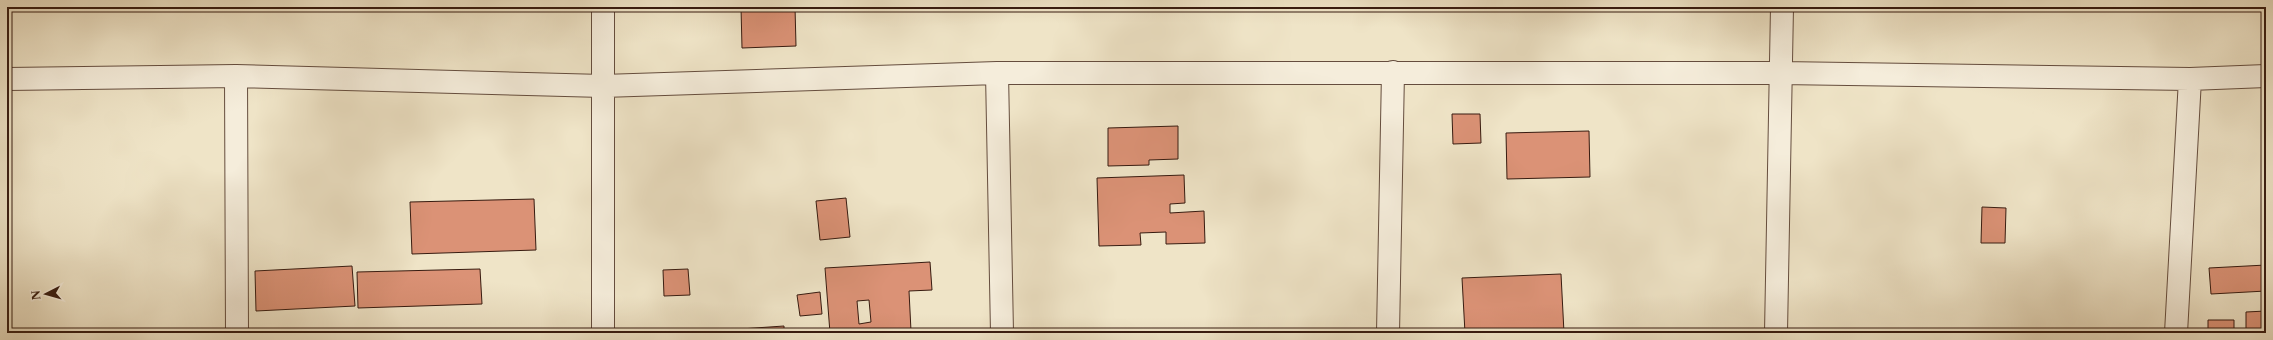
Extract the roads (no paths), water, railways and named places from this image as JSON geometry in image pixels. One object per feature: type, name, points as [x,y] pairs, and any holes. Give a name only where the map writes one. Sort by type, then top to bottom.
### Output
[{"type":"street","points":[[603,7],[603,333]]},
{"type":"street","points":[[1776,333],[1782,7]]},
{"type":"street","points":[[1388,333],[1393,72]]},
{"type":"street","points":[[7,79],[236,76],[604,86],[997,73],[1393,72],[1781,74],[2190,79],[2266,76]]},
{"type":"street","points":[[997,73],[1002,333]]},
{"type":"street","points":[[236,76],[237,333]]},
{"type":"street","points":[[2176,333],[2190,79]]}]
